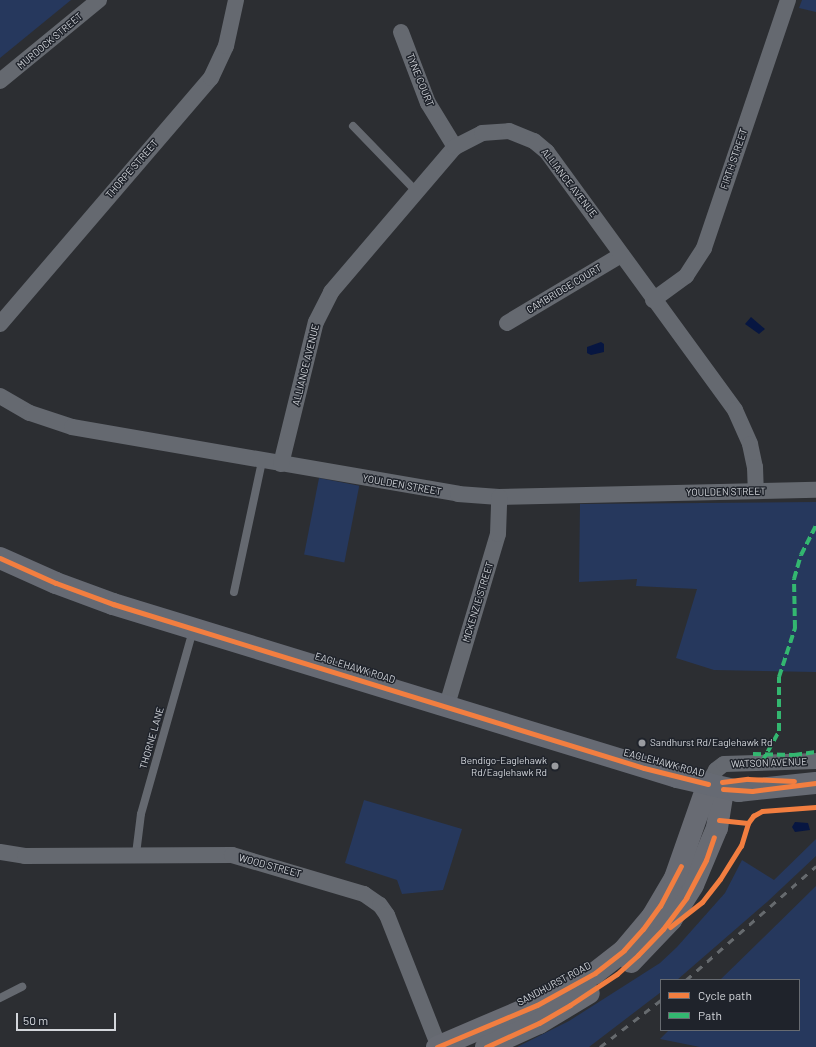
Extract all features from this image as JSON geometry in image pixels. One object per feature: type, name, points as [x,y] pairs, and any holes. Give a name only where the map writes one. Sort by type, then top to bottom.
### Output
[{"type":"main road","name":"EAGLEHAWK ROAD","points":[[0,558],[73,590],[194,630],[447,705],[637,766],[718,785],[752,791],[813,783]]},
{"type":"main road","name":"SANDHURST ROAD","points":[[438,1047],[559,994],[595,973],[624,950],[652,917],[675,878],[718,785]]},
{"type":"main road","points":[[486,1047],[539,1023],[588,994],[628,965],[655,939],[686,898],[706,860],[720,816],[718,785]]},
{"type":"street","name":"MURDOCK STREET","points":[[0,81],[99,0]]},
{"type":"street","name":"THORPE STREET","points":[[0,324],[211,78],[226,46],[236,0]]},
{"type":"street","name":"FIRTH STREET","points":[[653,300],[686,276],[704,248],[788,0]]},
{"type":"street","name":"TYNE COURT","points":[[401,32],[428,103],[456,147]]},
{"type":"street","name":"ALLIANCE AVENUE","points":[[282,464],[316,322],[325,301],[338,282],[456,147],[473,136],[496,131],[518,133],[534,141],[547,152],[653,300],[735,410],[752,450],[756,491]]},
{"type":"street","name":"CAMBRIDGE COURT","points":[[506,323],[621,255]]},
{"type":"street","name":"YOULDEN STREET","points":[[0,396],[30,413],[72,427],[437,492],[499,497],[816,490]]},
{"type":"street","name":"MCKENZIE STREET","points":[[447,705],[498,534],[499,497]]},
{"type":"street","name":"WATSON AVENUE","points":[[718,785],[716,770],[724,764],[816,761]]},
{"type":"street","name":"WOOD STREET","points":[[0,852],[25,856],[216,854],[246,858],[344,887],[369,897],[387,915],[438,1047]]},
{"type":"lane","points":[[353,126],[416,191]]},
{"type":"lane","points":[[234,592],[262,461]]},
{"type":"lane","name":"THORNE LANE","points":[[136,854],[141,814],[194,630]]},
{"type":"lane","points":[[0,998],[22,988]]},
{"type":"shaded area","points":[[0,0],[71,0],[0,58]]},
{"type":"shaded area","points":[[802,0],[816,0],[816,12],[799,8]]},
{"type":"shaded area","points":[[751,317],[765,329],[759,334],[745,324]]},
{"type":"shaded area","points":[[601,342],[604,344],[604,352],[591,355],[587,353],[587,347]]},
{"type":"shaded area","points":[[319,478],[359,486],[344,562],[304,555]]},
{"type":"shaded area","points":[[816,502],[816,672],[714,670],[676,658],[697,589],[636,586],[637,579],[579,582],[580,504]]},
{"type":"shaded area","points":[[364,800],[462,829],[443,890],[402,894],[397,880],[345,863]]},
{"type":"shaded area","points":[[795,822],[808,823],[810,830],[795,832],[792,827]]},
{"type":"shaded area","points":[[816,839],[816,856],[767,902],[678,979],[660,979],[660,993],[589,1047],[517,1047],[569,1021],[660,963],[677,947],[725,893],[742,860],[774,880]]},
{"type":"shaded area","points":[[816,886],[816,1047],[700,1047],[660,1039],[668,1031],[800,1031],[800,979],[721,979]]},
{"type":"railway","points":[[687,979],[816,866]]},
{"type":"railway","points":[[600,1047],[660,1001]]},
{"type":"marked path","points":[[762,762],[779,731],[779,677],[795,628],[794,579],[801,555],[816,525]]},
{"type":"marked path","points":[[753,754],[794,755],[816,752]]},
{"type":"cycle path","points":[[0,558],[56,583],[113,604],[644,768],[708,784]]},
{"type":"cycle path","points":[[722,782],[748,779],[794,781]]},
{"type":"cycle path","points":[[723,789],[752,791],[816,783]]},
{"type":"cycle path","points":[[719,820],[748,823],[753,816],[762,811],[816,807]]},
{"type":"cycle path","points":[[670,927],[702,902],[720,879],[741,846],[748,823]]},
{"type":"cycle path","points":[[486,1047],[539,1023],[570,1005],[617,974],[638,955],[663,929],[686,898],[706,860],[714,837]]},
{"type":"cycle path","points":[[437,1047],[537,1005],[595,973],[624,950],[643,929],[660,906],[681,866]]},
{"type":"place","name":"Sandhurst Rd/Eaglehawk Rd","points":[[642,743]]},
{"type":"place","name":"Bendigo-Eaglehawk Rd/Eaglehawk Rd","points":[[555,766]]}]
